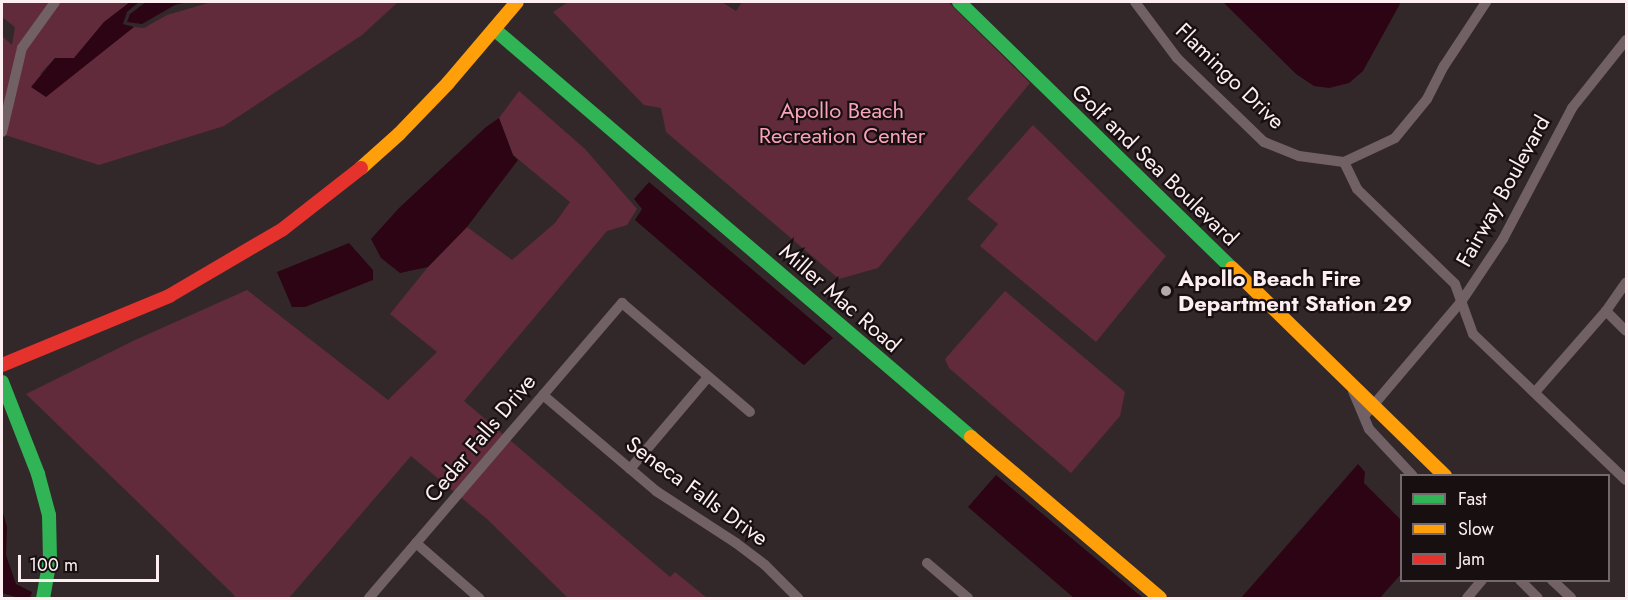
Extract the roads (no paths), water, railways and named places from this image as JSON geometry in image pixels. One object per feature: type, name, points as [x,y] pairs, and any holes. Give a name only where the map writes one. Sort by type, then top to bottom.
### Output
[{"type":"street","points":[[2,132],[22,48],[55,2]]},
{"type":"street","points":[[2,365],[170,296],[282,229],[351,177],[399,134],[448,83],[517,2]]},
{"type":"street","name":"Golf and Sea Boulevard","points":[[959,2],[1348,383],[1369,410],[1443,474]]},
{"type":"street","name":"Flamingo Drive","points":[[1135,2],[1177,58],[1264,142],[1299,156],[1344,162]]},
{"type":"street","points":[[1486,2],[1444,66],[1427,99],[1395,138],[1344,162],[1357,189],[1455,284],[1473,334],[1536,391],[1626,480]]},
{"type":"street","name":"Miller Mac Road","points":[[494,29],[1160,598]]},
{"type":"street","name":"Fairway Boulevard","points":[[1369,410],[1461,302],[1503,239],[1572,108],[1626,40]]},
{"type":"street","points":[[1536,391],[1606,311],[1626,282]]},
{"type":"street","name":"Cedar Falls Drive","points":[[369,598],[622,303],[708,377]]},
{"type":"street","points":[[1606,311],[1626,332]]},
{"type":"street","points":[[630,469],[708,377],[750,412]]},
{"type":"street","points":[[2,382],[38,474],[49,515],[50,559],[43,598]]},
{"type":"street","name":"Seneca Falls Drive","points":[[543,395],[656,491],[746,550],[798,598]]},
{"type":"street","name":"Golf and Sea Boulevard","points":[[1369,410],[1369,429],[1411,474]]},
{"type":"street","points":[[416,543],[479,598]]},
{"type":"street","points":[[927,563],[955,594],[968,598]]},
{"type":"street","points":[[1467,598],[1480,582]]},
{"type":"street","points":[[1522,582],[1538,598]]},
{"type":"street","points":[[1554,582],[1571,598]]},
{"type":"place","name":"Apollo Beach Fire Department Station 29","points":[[1166,291]]},
{"type":"park label","name":"Apollo Beach Recreation Center","points":[[842,122]]}]
